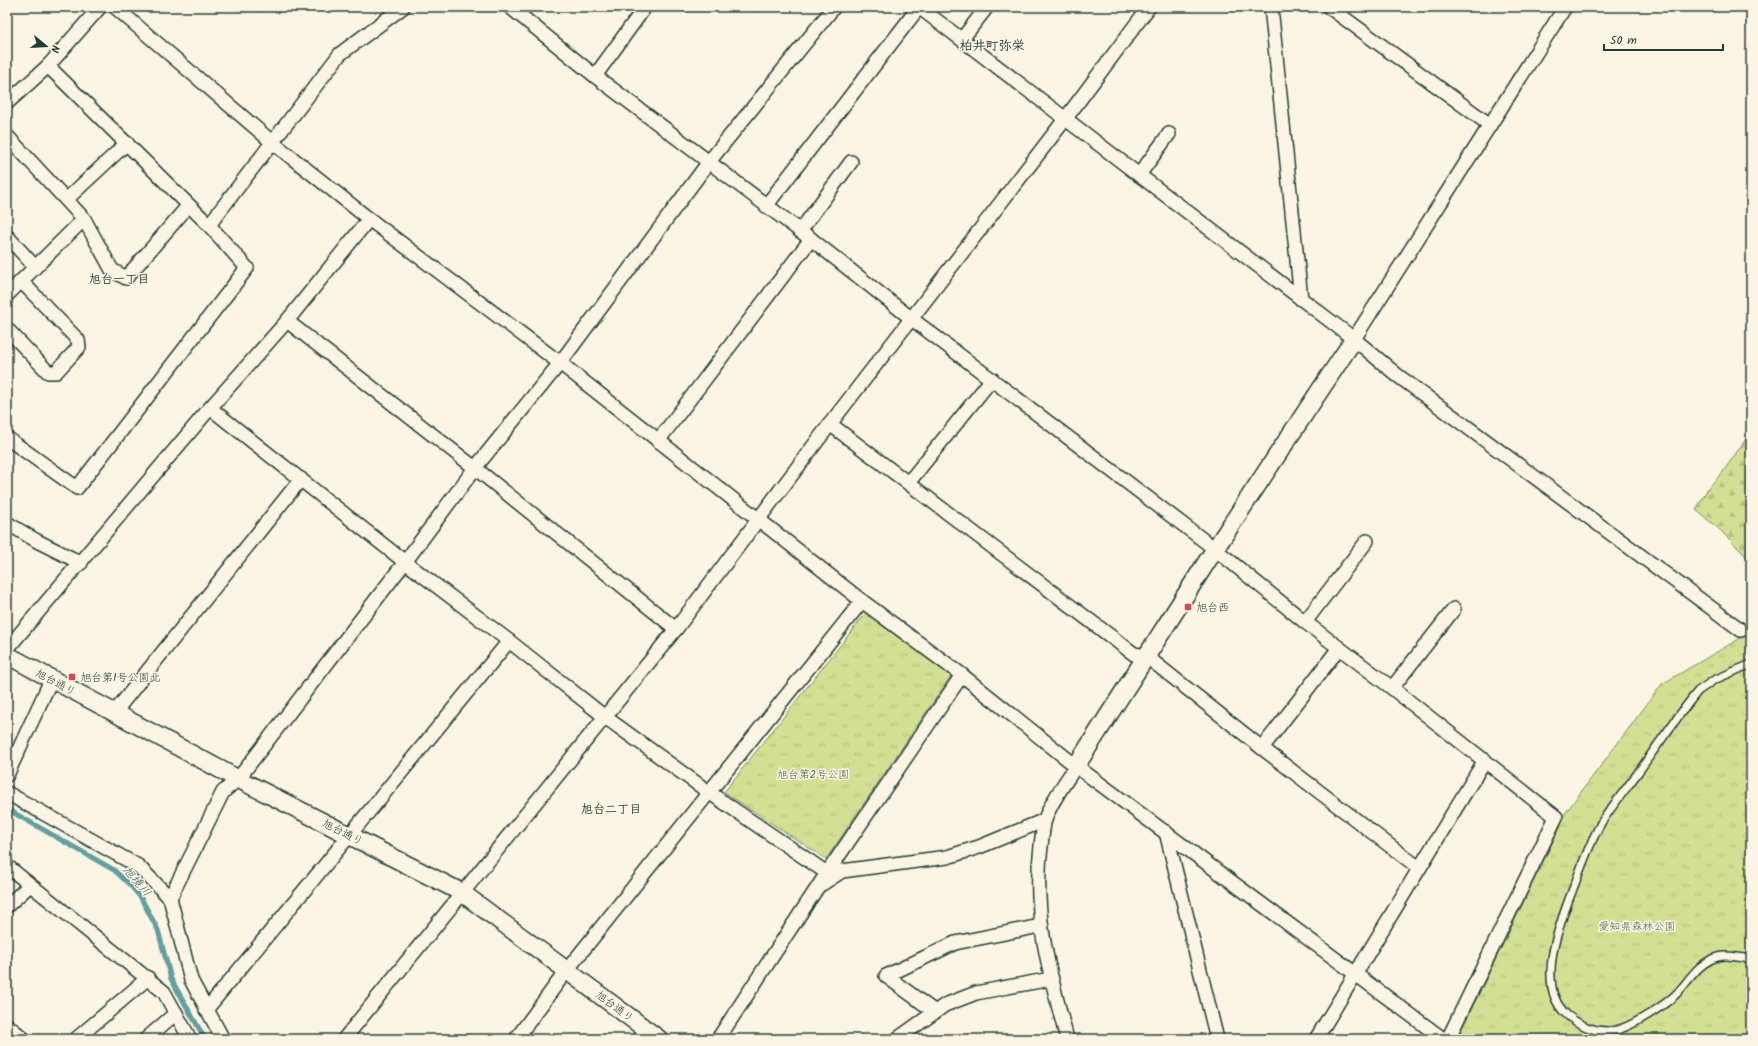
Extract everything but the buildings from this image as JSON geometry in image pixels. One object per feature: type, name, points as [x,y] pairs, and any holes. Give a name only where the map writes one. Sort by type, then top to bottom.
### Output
[{"type":"street","points":[[7,103],[48,66],[100,7]]},
{"type":"street","points":[[116,7],[272,142],[369,220],[560,363],[758,520],[862,601],[962,675],[1076,766],[1443,1039]]},
{"type":"street","points":[[208,225],[340,54],[402,7]]},
{"type":"street","points":[[510,7],[595,76],[708,163],[811,239],[912,319],[1216,549],[1305,622],[1485,760],[1556,817],[1448,1039]]},
{"type":"street","points":[[595,76],[645,7]]},
{"type":"street","points":[[170,898],[223,792],[238,779],[405,562],[475,468],[560,363],[708,163],[834,7]]},
{"type":"street","points":[[766,206],[919,7],[1354,339],[1397,375],[1741,630]]},
{"type":"street","points":[[962,39],[987,7]]},
{"type":"street","points":[[1271,7],[1301,299]]},
{"type":"street","points":[[1329,7],[1490,125]]},
{"type":"street","points":[[1067,1039],[1051,979],[1040,926],[1038,868],[1045,820],[1051,804],[1146,656],[1354,339],[1565,7]]},
{"type":"street","points":[[344,1039],[461,892],[676,628],[830,424],[1066,118],[1145,9]]},
{"type":"street","points":[[7,438],[77,488],[247,268],[208,225],[48,66]]},
{"type":"street","points":[[1140,175],[1169,134]]},
{"type":"street","points":[[7,136],[84,219],[112,270],[126,278],[188,206]]},
{"type":"street","points":[[67,199],[127,143]]},
{"type":"street","points":[[800,231],[851,162]]},
{"type":"street","points":[[7,295],[84,219]]},
{"type":"street","points":[[7,649],[210,408],[287,321],[369,220]]},
{"type":"street","points":[[7,236],[35,267]]},
{"type":"street","points":[[658,441],[811,239]]},
{"type":"street","points":[[7,329],[48,372],[56,372],[79,347],[78,340],[21,281]]},
{"type":"street","points":[[287,321],[676,628]]},
{"type":"street","points":[[908,483],[992,379]]},
{"type":"street","points":[[210,408],[605,717],[710,793],[827,873]]},
{"type":"street","points":[[830,424],[1134,654],[1146,656],[1262,748],[1419,868]]},
{"type":"street","points":[[114,713],[301,479]]},
{"type":"street","points":[[7,523],[81,563]]},
{"type":"street","points":[[1305,622],[1367,541]]},
{"type":"street","points":[[516,1039],[567,970],[862,601]]},
{"type":"street","points":[[1392,688],[1454,610]]},
{"type":"street","points":[[206,1010],[509,641]]},
{"type":"street","points":[[1262,748],[1339,648]]},
{"type":"street","name":"旭台通り","points":[[7,655],[51,680],[238,779],[461,892],[659,1039]]},
{"type":"street","points":[[718,1039],[821,885],[827,873],[962,675]]},
{"type":"street","points":[[7,775],[51,680]]},
{"type":"street","points":[[1316,1039],[1485,760]]},
{"type":"street","points":[[7,793],[138,866],[170,898],[191,980],[223,1039]]},
{"type":"street","points":[[821,885],[842,871],[947,857],[979,847],[1045,820]]},
{"type":"street","points":[[1166,832],[1217,1039]]},
{"type":"street","points":[[7,866],[164,992],[190,1039]]},
{"type":"street","points":[[7,906],[30,885]]},
{"type":"street","points":[[935,1012],[886,976],[954,943],[1040,926]]},
{"type":"street","points":[[76,1039],[148,978]]},
{"type":"street","points":[[897,1039],[945,1006],[976,993],[1051,979]]},
{"type":"street","points":[[146,1039],[176,1013]]},
{"type":"street","points":[[7,1025],[24,1039]]},
{"type":"lane","points":[[1751,664],[1714,680],[1698,691],[1601,824],[1564,911],[1554,945],[1551,977],[1555,996],[1561,1010],[1573,1020],[1588,1027],[1598,1031],[1612,1031],[1633,1024],[1670,1000],[1680,991],[1691,975],[1704,964],[1718,956],[1751,959]]},
{"type":"green space","points":[[1751,432],[1751,561],[1719,529],[1696,510],[1708,488],[1722,473]]},
{"type":"green space","name":"旭台第2号公園","points":[[866,613],[951,676],[826,859],[724,792]]},
{"type":"green space","name":"愛知県森林公園","points":[[1751,632],[1751,1039],[1457,1039],[1560,827],[1563,816],[1662,684]]},
{"type":"waterway","name":"旭境川","points":[[7,809],[114,870],[130,885],[141,898],[158,930],[171,979],[205,1039]]},
{"type":"place","name":"旭台西","points":[[1188,607]]},
{"type":"place","name":"旭台第1号公園北","points":[[72,677]]},
{"type":"district","name":"柏井町弥栄","points":[[992,45]]},
{"type":"district","name":"旭台一丁目","points":[[119,279]]},
{"type":"district","name":"旭台二丁目","points":[[611,809]]}]
